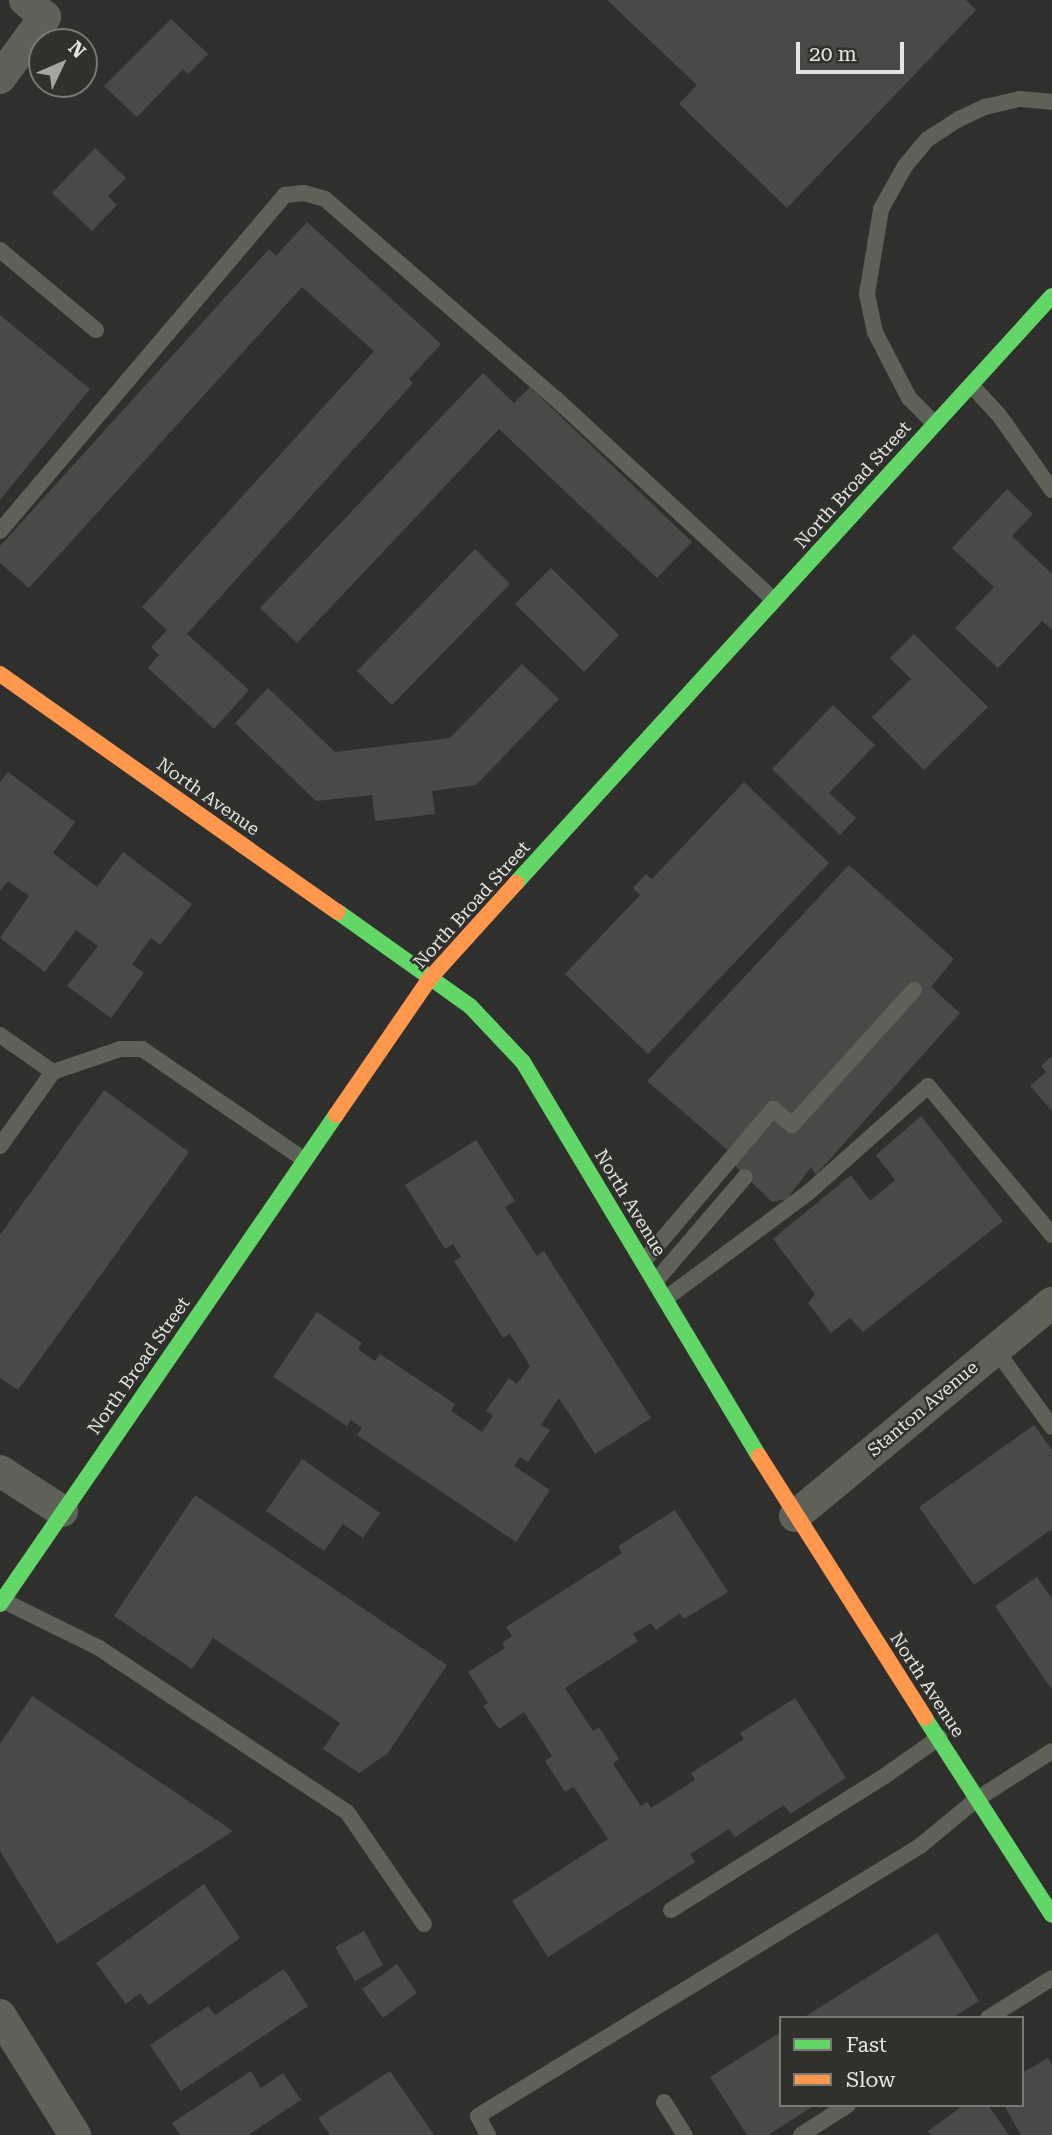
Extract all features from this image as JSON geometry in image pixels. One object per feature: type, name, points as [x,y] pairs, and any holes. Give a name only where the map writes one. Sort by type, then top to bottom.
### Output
[{"type":"main road","name":"North Broad Street","points":[[1,1602],[431,977],[1052,296]]},
{"type":"main road","name":"North Avenue","points":[[0,674],[471,1006],[523,1062],[795,1516],[940,1736],[1052,1915]]},
{"type":"street","points":[[0,78],[35,9]]},
{"type":"street","name":"Stanton Avenue","points":[[795,1516],[1052,1303]]},
{"type":"street","points":[[0,1471],[62,1511]]},
{"type":"street","points":[[0,2015],[75,2135]]},
{"type":"lane","points":[[934,424],[909,398],[875,332],[867,294],[881,209],[905,166],[929,139],[959,118],[985,107],[1020,99],[1052,102]]},
{"type":"lane","points":[[0,531],[285,195],[304,193],[325,199],[346,217],[555,398],[774,600]]},
{"type":"lane","points":[[0,250],[96,330]]},
{"type":"lane","points":[[971,385],[999,415],[1052,490]]},
{"type":"lane","points":[[643,1262],[773,1109],[792,1125],[914,990]]},
{"type":"lane","points":[[0,1035],[53,1072]]},
{"type":"lane","points":[[0,1146],[53,1072],[120,1049],[142,1049],[305,1160]]},
{"type":"lane","points":[[665,1299],[810,1192],[928,1086],[1052,1235]]},
{"type":"lane","points":[[655,1283],[745,1177]]},
{"type":"lane","points":[[996,1350],[1052,1427]]},
{"type":"lane","points":[[1,1602],[99,1648],[347,1812],[424,1924]]},
{"type":"lane","points":[[671,1910],[889,1773],[940,1736]]},
{"type":"lane","points":[[488,2135],[478,2116],[919,1846],[977,1799],[1052,1752]]},
{"type":"lane","points":[[991,2016],[1052,1978]]},
{"type":"lane","points":[[664,2102],[685,2135]]},
{"type":"lane","points":[[801,2135],[845,2107]]},
{"type":"building","points":[[607,0],[966,0],[976,10],[787,208],[679,104],[697,85]]},
{"type":"building","points":[[171,19],[208,54],[188,74],[183,69],[137,117],[104,86]]},
{"type":"building","points":[[95,148],[126,178],[108,196],[117,205],[92,231],[52,193]]},
{"type":"building","points":[[307,222],[441,344],[409,379],[413,383],[187,634],[249,690],[214,729],[148,668],[159,655],[151,647],[167,630],[142,607],[374,351],[302,287],[29,588],[0,563],[0,546],[269,249],[276,256]]},
{"type":"building","points":[[0,315],[90,389],[0,500]]},
{"type":"building","points":[[483,373],[514,403],[530,387],[692,542],[657,578],[499,429],[297,643],[260,608]]},
{"type":"building","points":[[1007,489],[1033,514],[1012,536],[1052,574],[1052,630],[1042,621],[998,668],[955,628],[994,587],[952,548]]},
{"type":"building","points":[[475,549],[510,584],[392,705],[357,671]]},
{"type":"building","points":[[551,568],[619,635],[584,672],[515,604]]},
{"type":"building","points":[[914,634],[988,707],[924,770],[872,717],[911,679],[890,658]]},
{"type":"building","points":[[522,664],[559,699],[476,785],[432,791],[435,814],[375,821],[372,795],[316,801],[235,723],[268,688],[335,752],[450,738]]},
{"type":"building","points":[[833,705],[875,745],[829,793],[856,818],[840,835],[772,769]]},
{"type":"building","points":[[8,772],[75,822],[53,853],[97,887],[123,852],[192,904],[160,945],[151,938],[132,964],[144,973],[111,1018],[67,986],[98,946],[76,930],[45,972],[0,938],[29,896],[8,881],[0,891],[0,782]]},
{"type":"building","points":[[744,782],[829,863],[648,1054],[565,974],[640,895],[633,888],[646,874],[652,879]]},
{"type":"building","points":[[849,865],[954,959],[931,987],[960,1013],[816,1175],[811,1167],[787,1199],[772,1202],[729,1160],[729,1151],[647,1081]]},
{"type":"building","points":[[1052,1056],[1052,1111],[1030,1086],[1046,1072],[1041,1066]]},
{"type":"building","points":[[104,1090],[189,1152],[18,1390],[0,1378],[0,1235]]},
{"type":"building","points":[[921,1116],[1003,1221],[863,1332],[850,1318],[831,1333],[808,1303],[815,1294],[773,1239],[851,1175],[870,1201],[895,1180],[876,1155]]},
{"type":"building","points":[[476,1140],[515,1201],[505,1207],[537,1256],[544,1251],[651,1418],[595,1454],[559,1398],[541,1425],[550,1430],[528,1462],[520,1457],[514,1466],[550,1490],[516,1542],[357,1435],[362,1428],[351,1420],[347,1426],[273,1377],[317,1312],[362,1343],[358,1349],[375,1361],[380,1354],[455,1404],[451,1411],[482,1432],[493,1416],[486,1411],[509,1378],[517,1384],[530,1366],[510,1334],[503,1338],[454,1261],[461,1257],[453,1244],[445,1249],[405,1185]]},
{"type":"building","points":[[1034,1425],[1052,1450],[1052,1529],[974,1585],[919,1507]]},
{"type":"building","points":[[302,1459],[380,1513],[363,1538],[343,1524],[324,1551],[266,1511]]},
{"type":"building","points":[[195,1495],[447,1665],[388,1753],[359,1773],[323,1749],[340,1723],[213,1638],[192,1669],[114,1616]]},
{"type":"building","points":[[675,1510],[728,1592],[684,1619],[680,1613],[656,1630],[651,1623],[633,1634],[638,1641],[565,1688],[593,1731],[599,1727],[619,1759],[613,1764],[641,1806],[647,1802],[651,1808],[695,1780],[691,1773],[744,1739],[740,1733],[795,1698],[846,1778],[790,1814],[784,1805],[735,1837],[729,1829],[690,1854],[695,1862],[548,1957],[512,1901],[608,1839],[574,1787],[565,1792],[545,1761],[552,1756],[524,1712],[499,1729],[483,1706],[488,1703],[468,1672],[505,1648],[502,1643],[512,1636],[506,1627],[622,1553],[618,1546]]},
{"type":"building","points":[[1037,1577],[1052,1599],[1052,1690],[995,1606]]},
{"type":"building","points":[[32,1696],[233,1831],[57,1944],[0,1851],[0,1744]]},
{"type":"building","points":[[204,1884],[240,1938],[149,2005],[140,1993],[126,2004],[96,1963]]},
{"type":"building","points":[[364,1931],[383,1965],[355,1981],[335,1947]]},
{"type":"building","points":[[937,1933],[979,2001],[955,2016],[806,2016]]},
{"type":"building","points":[[397,1964],[417,1993],[383,2018],[362,1989]]},
{"type":"building","points":[[284,1969],[308,2006],[181,2091],[150,2045],[208,2006],[215,2015]]},
{"type":"building","points":[[779,2033],[779,2107],[812,2107],[768,2135],[747,2135],[710,2077]]},
{"type":"building","points":[[1048,2058],[1052,2065],[1052,2135],[1021,2135],[1005,2107],[1024,2107],[1024,2072]]},
{"type":"building","points":[[251,2071],[261,2088],[283,2073],[301,2100],[248,2135],[180,2135],[172,2123]]},
{"type":"building","points":[[390,2071],[434,2135],[330,2135],[318,2118]]},
{"type":"building","points":[[961,2107],[989,2107],[1009,2135],[931,2135],[928,2131]]},
{"type":"traffic: fast","points":[[516,883],[1052,296]]},
{"type":"traffic: fast","points":[[338,912],[470,1006],[523,1062],[759,1456]]},
{"type":"traffic: fast","points":[[0,1604],[336,1115]]},
{"type":"traffic: fast","points":[[925,1718],[1052,1915]]},
{"type":"traffic: slow","points":[[0,674],[338,912]]},
{"type":"traffic: slow","points":[[336,1115],[431,977],[516,883]]},
{"type":"traffic: slow","points":[[759,1456],[925,1718]]}]
